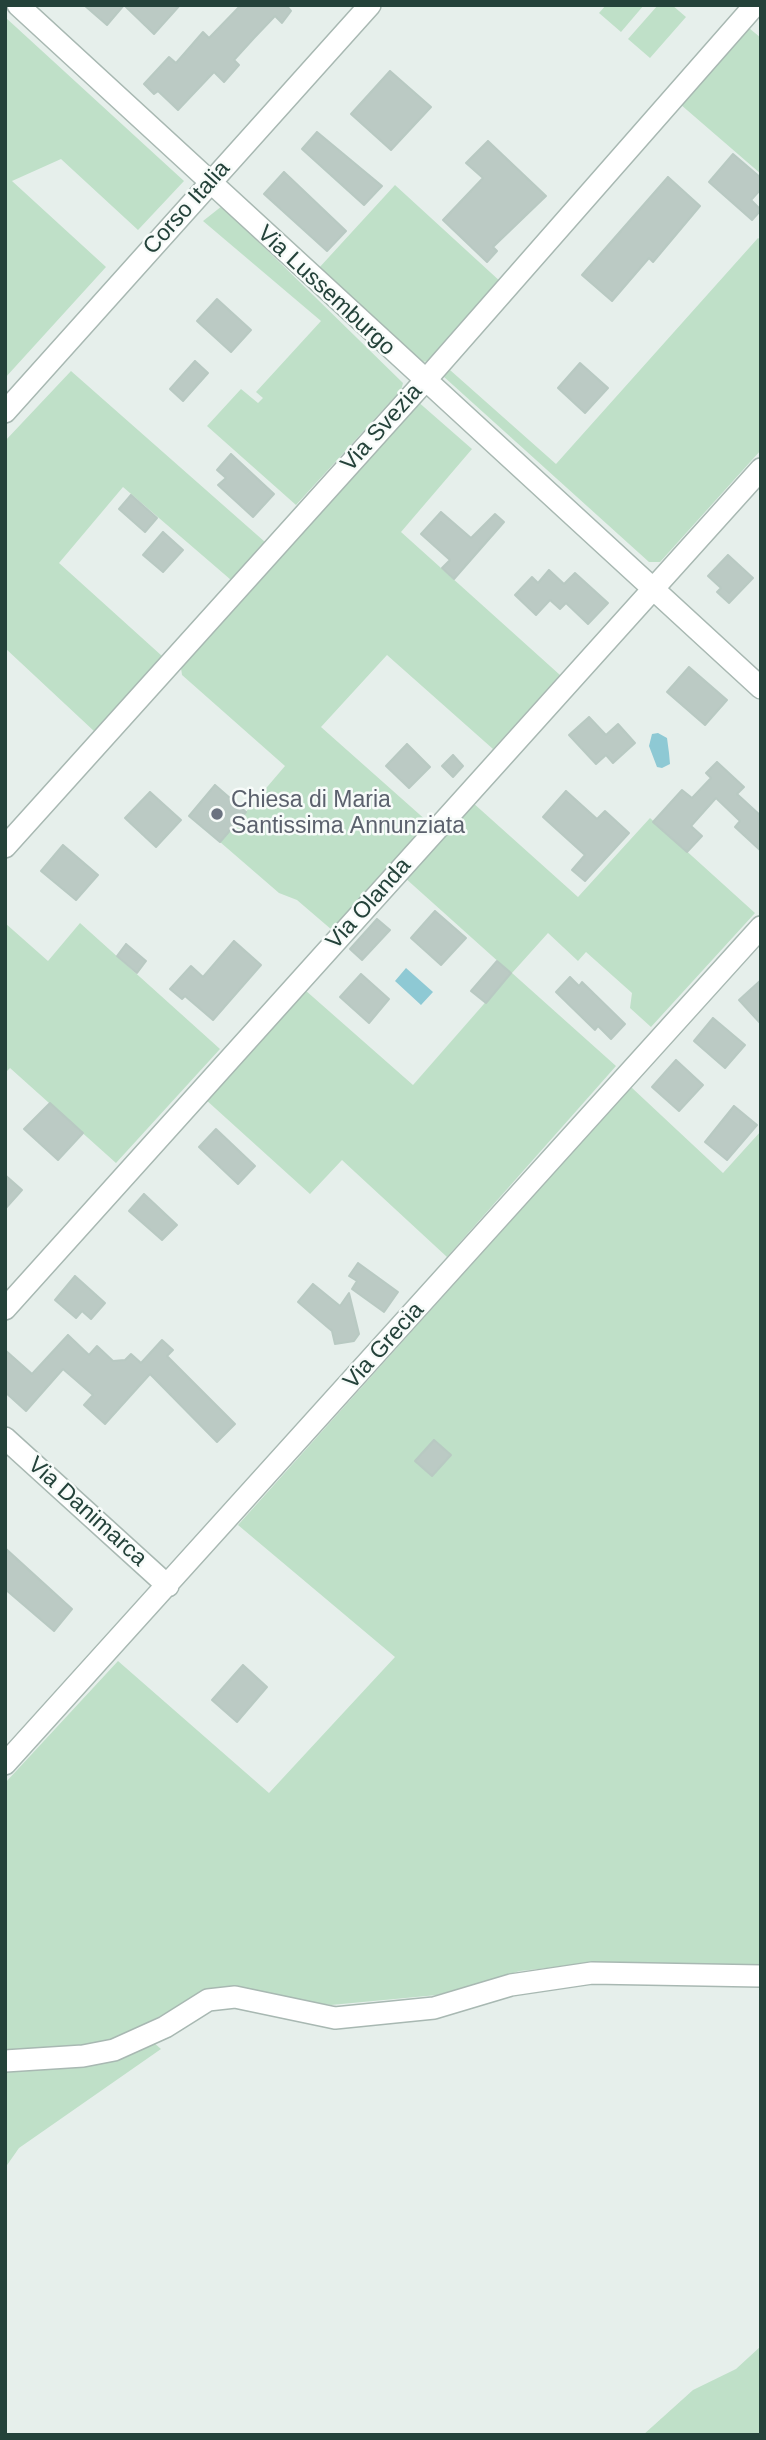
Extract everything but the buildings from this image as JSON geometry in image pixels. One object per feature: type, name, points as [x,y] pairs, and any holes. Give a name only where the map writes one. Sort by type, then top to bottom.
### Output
[{"type":"street","name":"Via Lussemburgo","points":[[18,5],[424,382],[761,688]]},
{"type":"street","name":"Corso Italia","points":[[5,412],[370,5]]},
{"type":"street","name":"Via Svezia","points":[[5,847],[424,382],[755,5]]},
{"type":"street","name":"Via Olanda","points":[[5,1309],[761,469]]},
{"type":"street","name":"Via Grecia","points":[[5,1764],[761,927]]},
{"type":"street","name":"Via Danimarca","points":[[5,1438],[168,1586]]},
{"type":"street","points":[[5,2062],[83,2056],[114,2050],[164,2027],[208,2000],[234,1997],[335,2018],[434,2008],[511,1985],[592,1973],[761,1976]]},
{"type":"green space","points":[[606,5],[644,5],[621,32],[599,13]]},
{"type":"green space","points":[[658,5],[672,5],[686,17],[650,58],[628,39]]},
{"type":"green space","points":[[5,17],[184,181],[138,230],[61,159],[12,181],[106,267],[5,378]]},
{"type":"green space","points":[[749,28],[761,38],[761,174],[680,104]]},
{"type":"green space","points":[[395,185],[502,283],[435,361],[419,362],[318,269]]},
{"type":"green space","points":[[222,206],[403,383],[401,390],[296,505],[207,426],[241,389],[258,403],[263,398],[256,392],[321,321],[203,221]]},
{"type":"green space","points":[[758,238],[761,240],[761,450],[660,562],[649,562],[443,376],[450,370],[556,464]]},
{"type":"green space","points":[[71,371],[265,542],[231,580],[123,487],[59,563],[162,656],[95,732],[5,648],[5,441]]},
{"type":"green space","points":[[416,400],[472,449],[401,532],[560,675],[493,749],[387,655],[321,727],[428,822],[332,930],[297,900],[279,893],[220,842],[285,766],[182,675],[181,668]]},
{"type":"green space","points":[[472,802],[578,897],[650,818],[755,913],[651,1027],[630,1008],[632,993],[586,952],[578,961],[548,933],[512,973],[616,1066],[447,1257],[342,1160],[310,1194],[205,1099],[305,990],[413,1085],[511,973],[404,877]]},
{"type":"green space","points":[[5,923],[48,961],[80,923],[220,1049],[116,1163],[10,1068],[5,1073]]},
{"type":"green space","points":[[631,1087],[723,1173],[761,1131],[761,1968],[594,1963],[520,1971],[437,1995],[331,2005],[235,1990],[184,2004],[113,2040],[87,2048],[5,2052],[5,1783],[118,1661],[269,1793],[395,1657],[238,1525]]},
{"type":"green space","points":[[153,2042],[161,2049],[19,2148],[5,2168],[5,2066]]},
{"type":"green space","points":[[761,2346],[761,2435],[643,2435],[693,2390],[736,2369]]},
{"type":"water","points":[[658,733],[667,738],[669,753],[670,764],[662,768],[657,767],[649,746],[652,734]]},
{"type":"water","points":[[406,968],[433,992],[421,1005],[395,981]]},
{"type":"place","name":"Chiesa di Maria Santissima Annunziata","points":[[217,814]]}]
